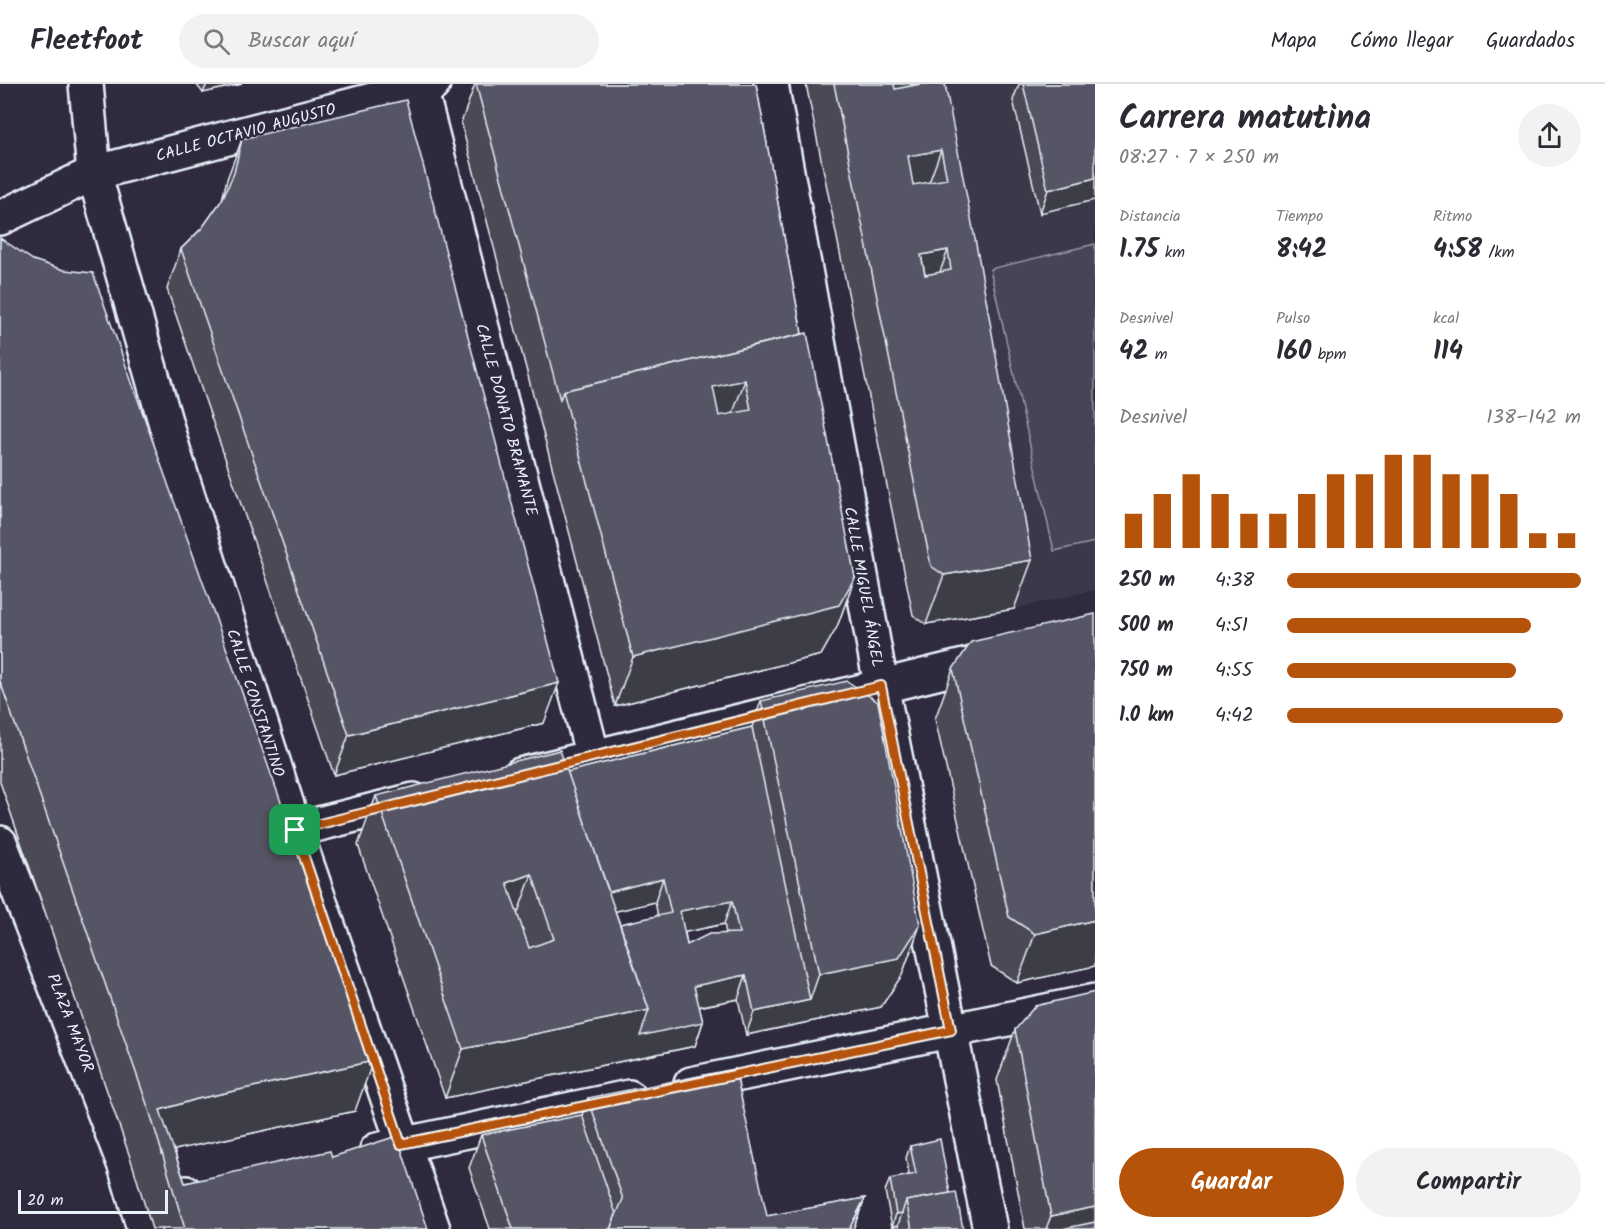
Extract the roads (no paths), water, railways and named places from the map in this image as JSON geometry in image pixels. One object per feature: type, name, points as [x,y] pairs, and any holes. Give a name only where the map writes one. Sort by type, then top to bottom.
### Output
[{"type":"street","name":"CALLE CONSTANTINO","points":[[86,84],[94,172],[175,456],[295,830],[401,1144],[433,1229]]},
{"type":"street","name":"CALLE MIGUEL ÁNGEL","points":[[771,84],[881,686],[990,1229]]},
{"type":"street","name":"CALLE OCTAVIO AUGUSTO","points":[[0,218],[94,172],[424,85]]},
{"type":"street","name":"CALLE DONATO BRAMANTE","points":[[424,85],[593,757]]},
{"type":"street","points":[[490,782],[1030,650]]},
{"type":"street","points":[[295,830],[444,793]]},
{"type":"street","name":"PLAZA MAYOR","points":[[0,843],[141,1216],[218,1185]]},
{"type":"street","points":[[344,1157],[1095,1001]]}]
